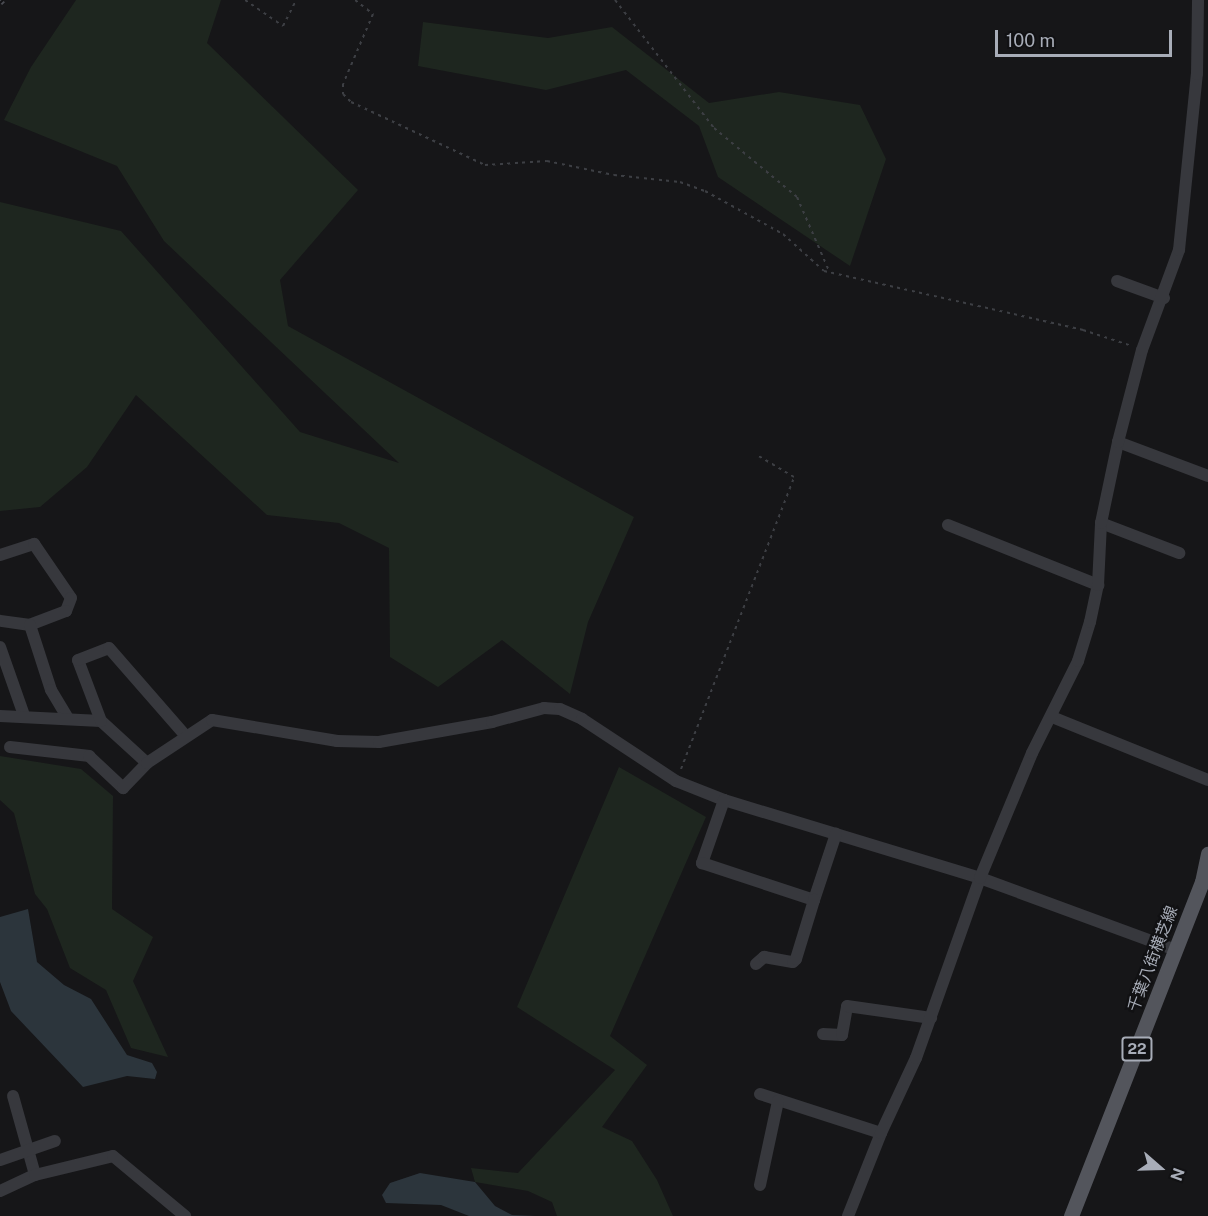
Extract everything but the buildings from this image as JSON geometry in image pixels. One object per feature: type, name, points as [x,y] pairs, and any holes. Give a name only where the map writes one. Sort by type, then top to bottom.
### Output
[{"type":"main road","name":"22","points":[[1205,878],[1208,854]]},
{"type":"main road","name":"千葉八街横芝線","points":[[1071,1216],[1205,878]]},
{"type":"street","points":[[848,1216],[931,1018],[980,878],[1032,753],[1078,662],[1098,585],[1101,523],[1118,442],[1142,350],[1164,298],[1179,250],[1197,74],[1198,0]]},
{"type":"street","points":[[1118,281],[1164,298]]},
{"type":"street","points":[[1118,442],[1208,476]]},
{"type":"street","points":[[1101,523],[1179,553]]},
{"type":"street","points":[[948,525],[1098,585]]},
{"type":"street","points":[[0,555],[34,544],[71,598],[66,611],[30,625],[0,621]]},
{"type":"street","points":[[30,625],[51,690],[68,718]]},
{"type":"street","points":[[0,647],[24,715]]},
{"type":"street","points":[[147,763],[101,721],[78,660],[109,648],[185,735]]},
{"type":"street","points":[[10,747],[89,756],[123,788],[147,763],[185,735],[212,720],[337,741],[379,742],[492,722],[544,708],[560,709],[676,781],[724,800],[980,878],[1176,950]]},
{"type":"street","points":[[0,716],[24,715],[101,721]]},
{"type":"street","points":[[1052,717],[1208,780]]},
{"type":"street","points":[[724,800],[702,863],[814,900]]},
{"type":"street","points":[[756,964],[764,957],[793,962],[796,959],[836,834]]},
{"type":"street","points":[[823,1034],[842,1035],[848,1006],[931,1018]]},
{"type":"street","points":[[760,1094],[881,1133]]},
{"type":"street","points":[[13,1095],[35,1175]]},
{"type":"street","points":[[760,1185],[778,1101]]},
{"type":"street","points":[[0,1160],[55,1141]]},
{"type":"street","points":[[0,1191],[35,1175],[113,1156],[185,1216]]},
{"type":"path","points":[[244,0],[283,26],[296,0]]},
{"type":"path","points":[[355,0],[373,14],[343,84],[343,94],[351,102],[485,165],[548,161],[614,175],[680,182],[705,191],[783,234],[806,258],[830,272],[1083,330],[1142,350]]},
{"type":"path","points":[[615,0],[714,128],[798,197],[830,272]]},
{"type":"path","points":[[676,781],[794,477],[757,455]]},
{"type":"shaded area","points":[[76,0],[221,0],[207,43],[358,190],[280,280],[288,326],[634,517],[588,622],[570,694],[502,640],[438,687],[390,657],[389,548],[339,523],[267,515],[136,395],[87,467],[40,507],[0,511],[0,202],[121,231],[300,432],[399,463],[164,241],[117,166],[4,120],[31,67]]},
{"type":"shaded area","points":[[423,22],[548,38],[612,27],[709,103],[779,92],[860,105],[886,159],[850,266],[718,177],[699,126],[626,70],[546,90],[418,66]]},
{"type":"shaded area","points":[[0,756],[81,769],[113,796],[112,909],[153,937],[133,981],[168,1057],[131,1048],[106,990],[70,968],[47,909],[35,894],[14,813],[0,800]]},
{"type":"shaded area","points":[[619,767],[706,817],[610,1036],[647,1065],[602,1127],[632,1141],[657,1180],[673,1216],[557,1216],[552,1202],[528,1191],[475,1182],[471,1168],[518,1173],[615,1070],[517,1007]]},
{"type":"shaded area","points":[[28,909],[37,962],[64,985],[91,999],[127,1055],[152,1063],[157,1072],[155,1079],[127,1076],[83,1087],[11,1011],[0,982],[0,917]]},
{"type":"shaded area","points":[[420,1173],[475,1182],[495,1206],[512,1215],[536,1216],[469,1216],[441,1205],[386,1203],[382,1195],[390,1183]]},
{"type":"railway","points":[[0,3],[3,0]]}]
